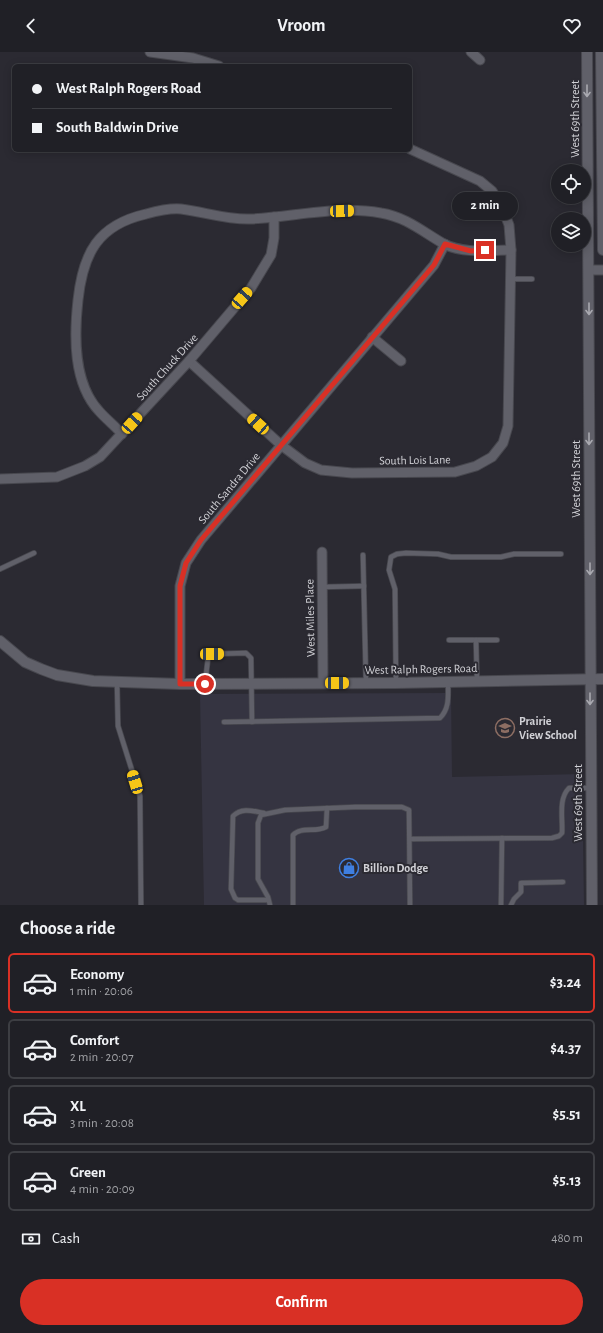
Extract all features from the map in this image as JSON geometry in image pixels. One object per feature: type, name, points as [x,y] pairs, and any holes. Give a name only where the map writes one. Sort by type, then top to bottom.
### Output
[{"type":"main road","name":"West 69th Street","points":[[587,52],[592,905]]},
{"type":"main road","points":[[601,52],[603,250]]},
{"type":"main road","name":"West Ralph Rogers Road","points":[[1,645],[25,662],[57,676],[93,681],[205,684],[396,683],[603,679]]},
{"type":"street","points":[[150,52],[193,58],[212,64]]},
{"type":"street","points":[[471,52],[480,60]]},
{"type":"street","name":"South Lois Lane","points":[[189,361],[281,445],[305,463],[321,470],[352,473],[455,472],[476,466],[492,457],[503,443],[508,426],[511,279],[509,225],[502,207],[492,191],[480,181],[412,150]]},
{"type":"street","points":[[122,434],[98,411],[84,386],[79,371],[76,339],[77,306],[80,281],[93,248],[104,233],[120,222],[162,210],[180,209],[234,219],[315,212],[356,211],[381,213],[415,224],[445,244],[471,251],[511,250]]},
{"type":"street","name":"South Chuck Drive","points":[[0,479],[47,479],[70,473],[100,457],[189,361],[251,288],[271,255],[274,238],[274,216]]},
{"type":"street","name":"South Sandra Drive","points":[[180,684],[180,586],[186,563],[201,540],[434,265],[445,244]]},
{"type":"street","points":[[588,270],[603,270]]},
{"type":"street","points":[[372,337],[401,361]]},
{"type":"street","name":"West Miles Place","points":[[322,552],[323,683]]},
{"type":"lane","points":[[511,279],[532,279]]},
{"type":"lane","points":[[0,570],[34,553]]},
{"type":"lane","points":[[396,683],[395,589],[389,570],[391,557],[397,554],[406,553],[438,554],[451,557],[501,557],[514,554],[561,554]]},
{"type":"lane","points":[[363,555],[366,683]]},
{"type":"lane","points":[[322,587],[364,586]]},
{"type":"lane","points":[[449,640],[497,640]]},
{"type":"lane","points":[[476,640],[477,681]]},
{"type":"lane","points":[[205,684],[208,658],[212,654],[246,653],[251,658],[252,722]]},
{"type":"lane","points":[[117,682],[118,726],[140,796],[141,905]]},
{"type":"lane","points":[[224,722],[440,718],[445,713],[447,706],[448,682]]},
{"type":"lane","points":[[410,839],[552,838],[559,836],[562,833],[562,802],[564,793],[569,788],[591,788]]},
{"type":"lane","points":[[266,814],[243,810],[237,812],[233,816],[231,889],[235,898],[238,900],[269,902],[258,879],[258,823],[261,815],[266,814],[285,810],[327,808],[406,808],[409,810],[410,905]]},
{"type":"lane","points":[[293,905],[293,835],[299,831],[317,831],[326,827],[327,808]]},
{"type":"lane","points":[[502,838],[502,905]]},
{"type":"lane","points":[[512,905],[514,898],[521,892],[521,883],[563,882]]},
{"type":"shaded area","points":[[451,693],[452,777],[582,774],[584,905],[204,905],[200,694]]},
{"type":"place","name":"Prairie View School","points":[[505,728]]},
{"type":"place","name":"Billion Dodge","points":[[349,868]]},
{"type":"route","points":[[205,684],[180,684],[180,586],[186,563],[201,540],[434,265],[445,244],[471,251],[485,250]]}]
